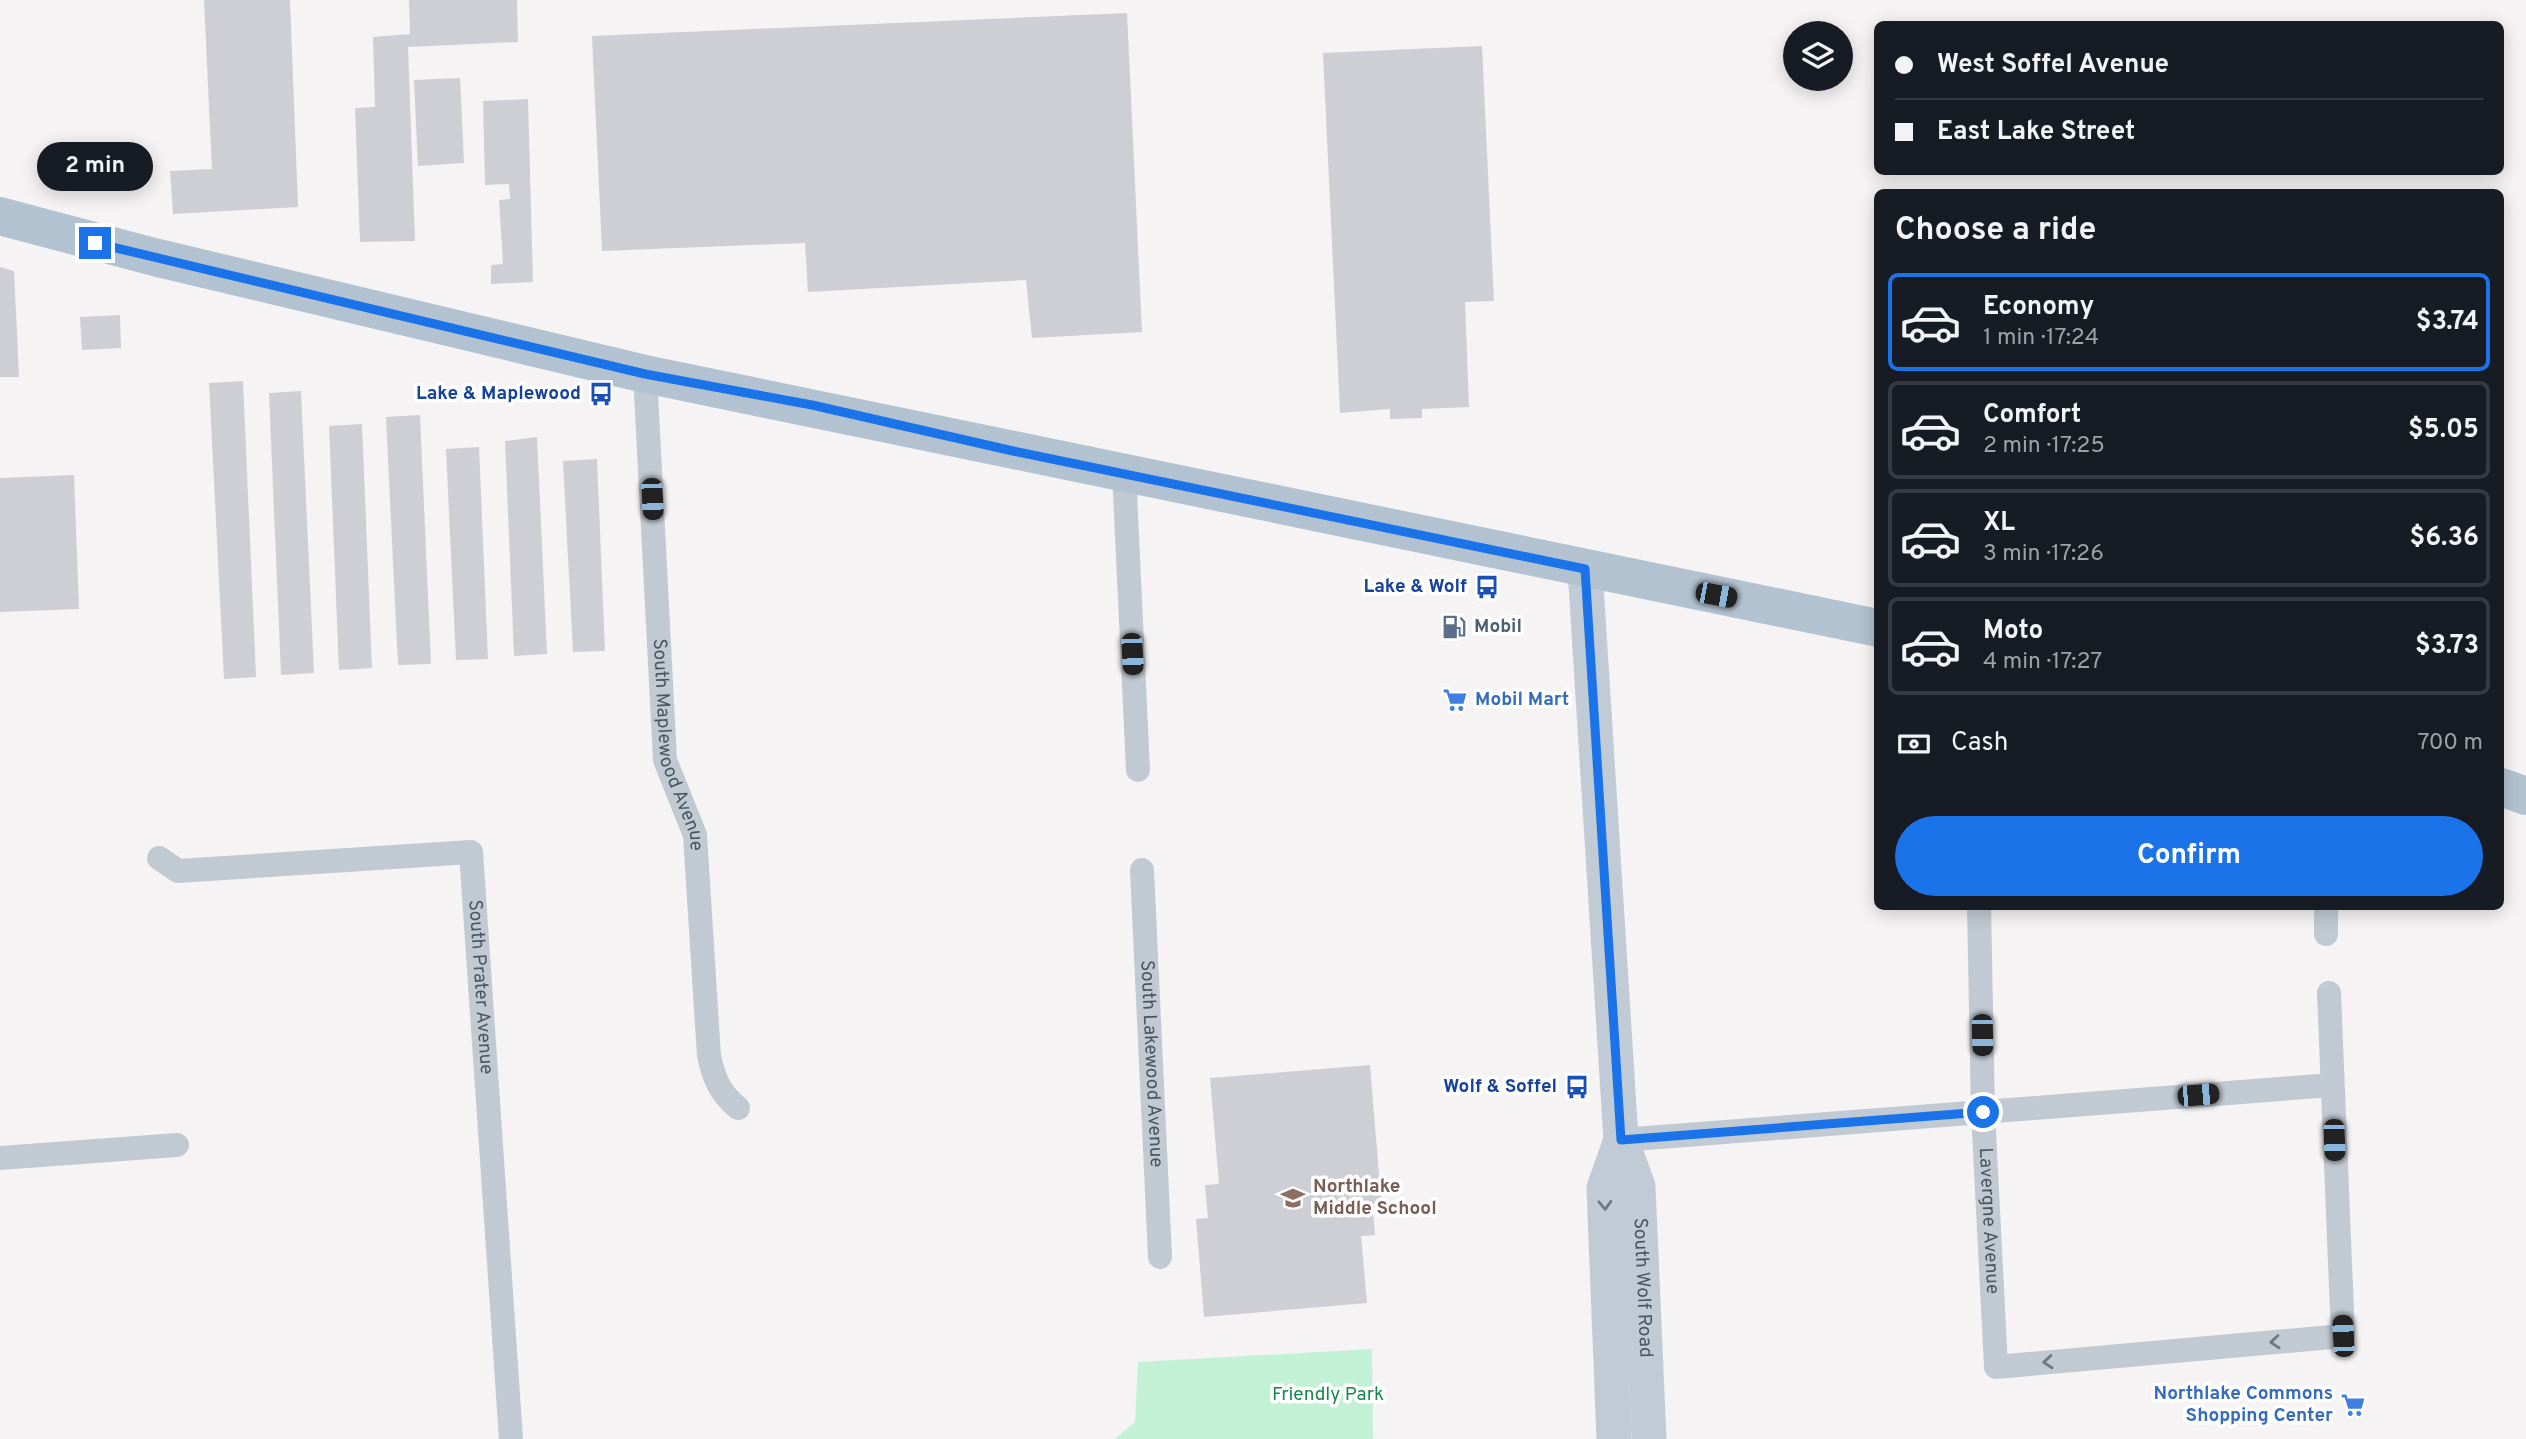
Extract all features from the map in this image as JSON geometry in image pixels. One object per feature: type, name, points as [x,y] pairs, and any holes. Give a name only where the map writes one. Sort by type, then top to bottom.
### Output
[{"type":"main road","points":[[0,216],[167,261],[645,374],[1874,627]]},
{"type":"main road","name":"South Wolf Road","points":[[1585,569],[1621,1140],[1639,1186],[1649,1439]]},
{"type":"main road","points":[[2504,788],[2526,796]]},
{"type":"main road","name":"South Wolf Road","points":[[1615,1439],[1604,1188],[1621,1140]]},
{"type":"street","name":"South Maplewood Avenue","points":[[645,374],[665,760],[695,835],[709,1056],[713,1075],[722,1095],[738,1108]]},
{"type":"street","points":[[1124,472],[1138,770]]},
{"type":"street","name":"South Prater Avenue","points":[[159,858],[178,871],[471,852],[511,1439]]},
{"type":"street","name":"South Lakewood Avenue","points":[[1142,870],[1160,1256]]},
{"type":"street","name":"Lavergne Avenue","points":[[1979,910],[1983,1112],[1996,1367],[2343,1336],[2332,1084]]},
{"type":"street","points":[[2326,910],[2326,934]]},
{"type":"street","points":[[1621,1140],[2332,1084],[2329,993]]},
{"type":"street","points":[[0,1158],[177,1145]]},
{"type":"green space","name":"Friendly Park","points":[[1372,1349],[1373,1439],[1115,1439],[1135,1422],[1138,1362]]},
{"type":"building","points":[[204,0],[290,0],[298,207],[173,214],[170,171],[212,169]]},
{"type":"building","points":[[409,0],[517,0],[518,42],[408,47],[415,241],[360,242],[355,108],[375,107],[373,37],[410,34]]},
{"type":"building","points":[[1127,13],[1142,332],[1032,338],[1026,280],[808,292],[805,243],[602,251],[592,36]]},
{"type":"building","points":[[1482,46],[1494,301],[1465,302],[1469,407],[1422,409],[1422,418],[1390,419],[1390,409],[1340,413],[1323,53]]},
{"type":"building","points":[[460,78],[464,163],[418,166],[414,80]]},
{"type":"building","points":[[528,99],[533,282],[491,284],[491,265],[503,264],[499,200],[510,199],[509,184],[485,185],[483,101]]},
{"type":"building","points":[[0,267],[14,271],[19,377],[0,377]]},
{"type":"building","points":[[120,315],[121,348],[82,350],[80,317]]},
{"type":"building","points":[[243,381],[256,677],[224,679],[209,383]]},
{"type":"building","points":[[301,391],[314,673],[281,675],[269,393]]},
{"type":"building","points":[[420,415],[431,664],[398,665],[386,417]]},
{"type":"building","points":[[362,424],[372,668],[339,670],[329,426]]},
{"type":"building","points":[[537,437],[547,654],[514,656],[505,441]]},
{"type":"building","points":[[479,447],[488,659],[456,660],[446,449]]},
{"type":"building","points":[[597,459],[605,651],[573,652],[563,461]]},
{"type":"building","points":[[74,475],[79,609],[0,612],[0,478]]},
{"type":"building","name":"Northlake Middle School","points":[[1370,1065],[1382,1211],[1373,1212],[1375,1235],[1361,1236],[1367,1303],[1204,1317],[1196,1219],[1208,1218],[1205,1185],[1219,1184],[1210,1078]]},
{"type":"place","name":"Lake & Maplewood","points":[[601,394]]},
{"type":"place","name":"Lake & Wolf","points":[[1487,587]]},
{"type":"place","name":"Mobil","points":[[1454,627]]},
{"type":"place","name":"Mobil Mart","points":[[1455,700]]},
{"type":"place","name":"Wolf & Soffel","points":[[1577,1087]]},
{"type":"place","name":"Northlake Middle School","points":[[1293,1198]]},
{"type":"place","name":"Northlake Commons Shopping Center","points":[[2353,1405]]},
{"type":"route","points":[[95,243],[645,374],[812,405],[1013,451],[1585,569],[1621,1140],[1983,1112]]}]
